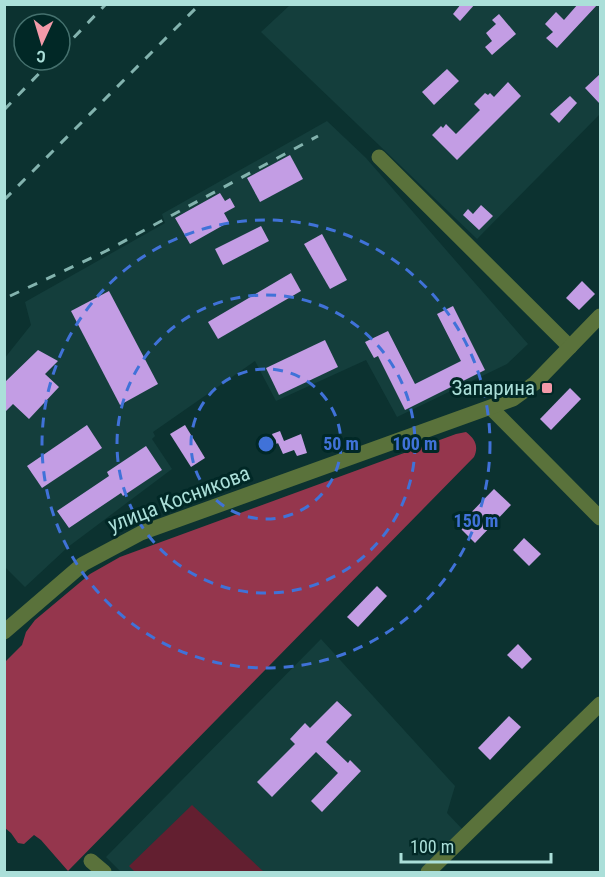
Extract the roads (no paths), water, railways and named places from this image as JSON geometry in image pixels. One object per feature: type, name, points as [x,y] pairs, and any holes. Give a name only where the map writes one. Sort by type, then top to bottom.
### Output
[{"type":"street","points":[[379,157],[570,347]]},
{"type":"street","name":"улица Косникова","points":[[4,632],[83,564],[141,533],[513,399],[524,392],[600,316]]},
{"type":"street","points":[[491,408],[600,518]]},
{"type":"street","points":[[428,873],[600,704]]},
{"type":"street","points":[[91,861],[104,873]]},
{"type":"railway","points":[[72,39],[106,4]]},
{"type":"railway","points":[[4,200],[200,4]]},
{"type":"railway","points":[[4,110],[40,72]]},
{"type":"railway","points":[[10,296],[106,251],[318,136]]},
{"type":"place","name":"Запарина","points":[[547,388]]}]
